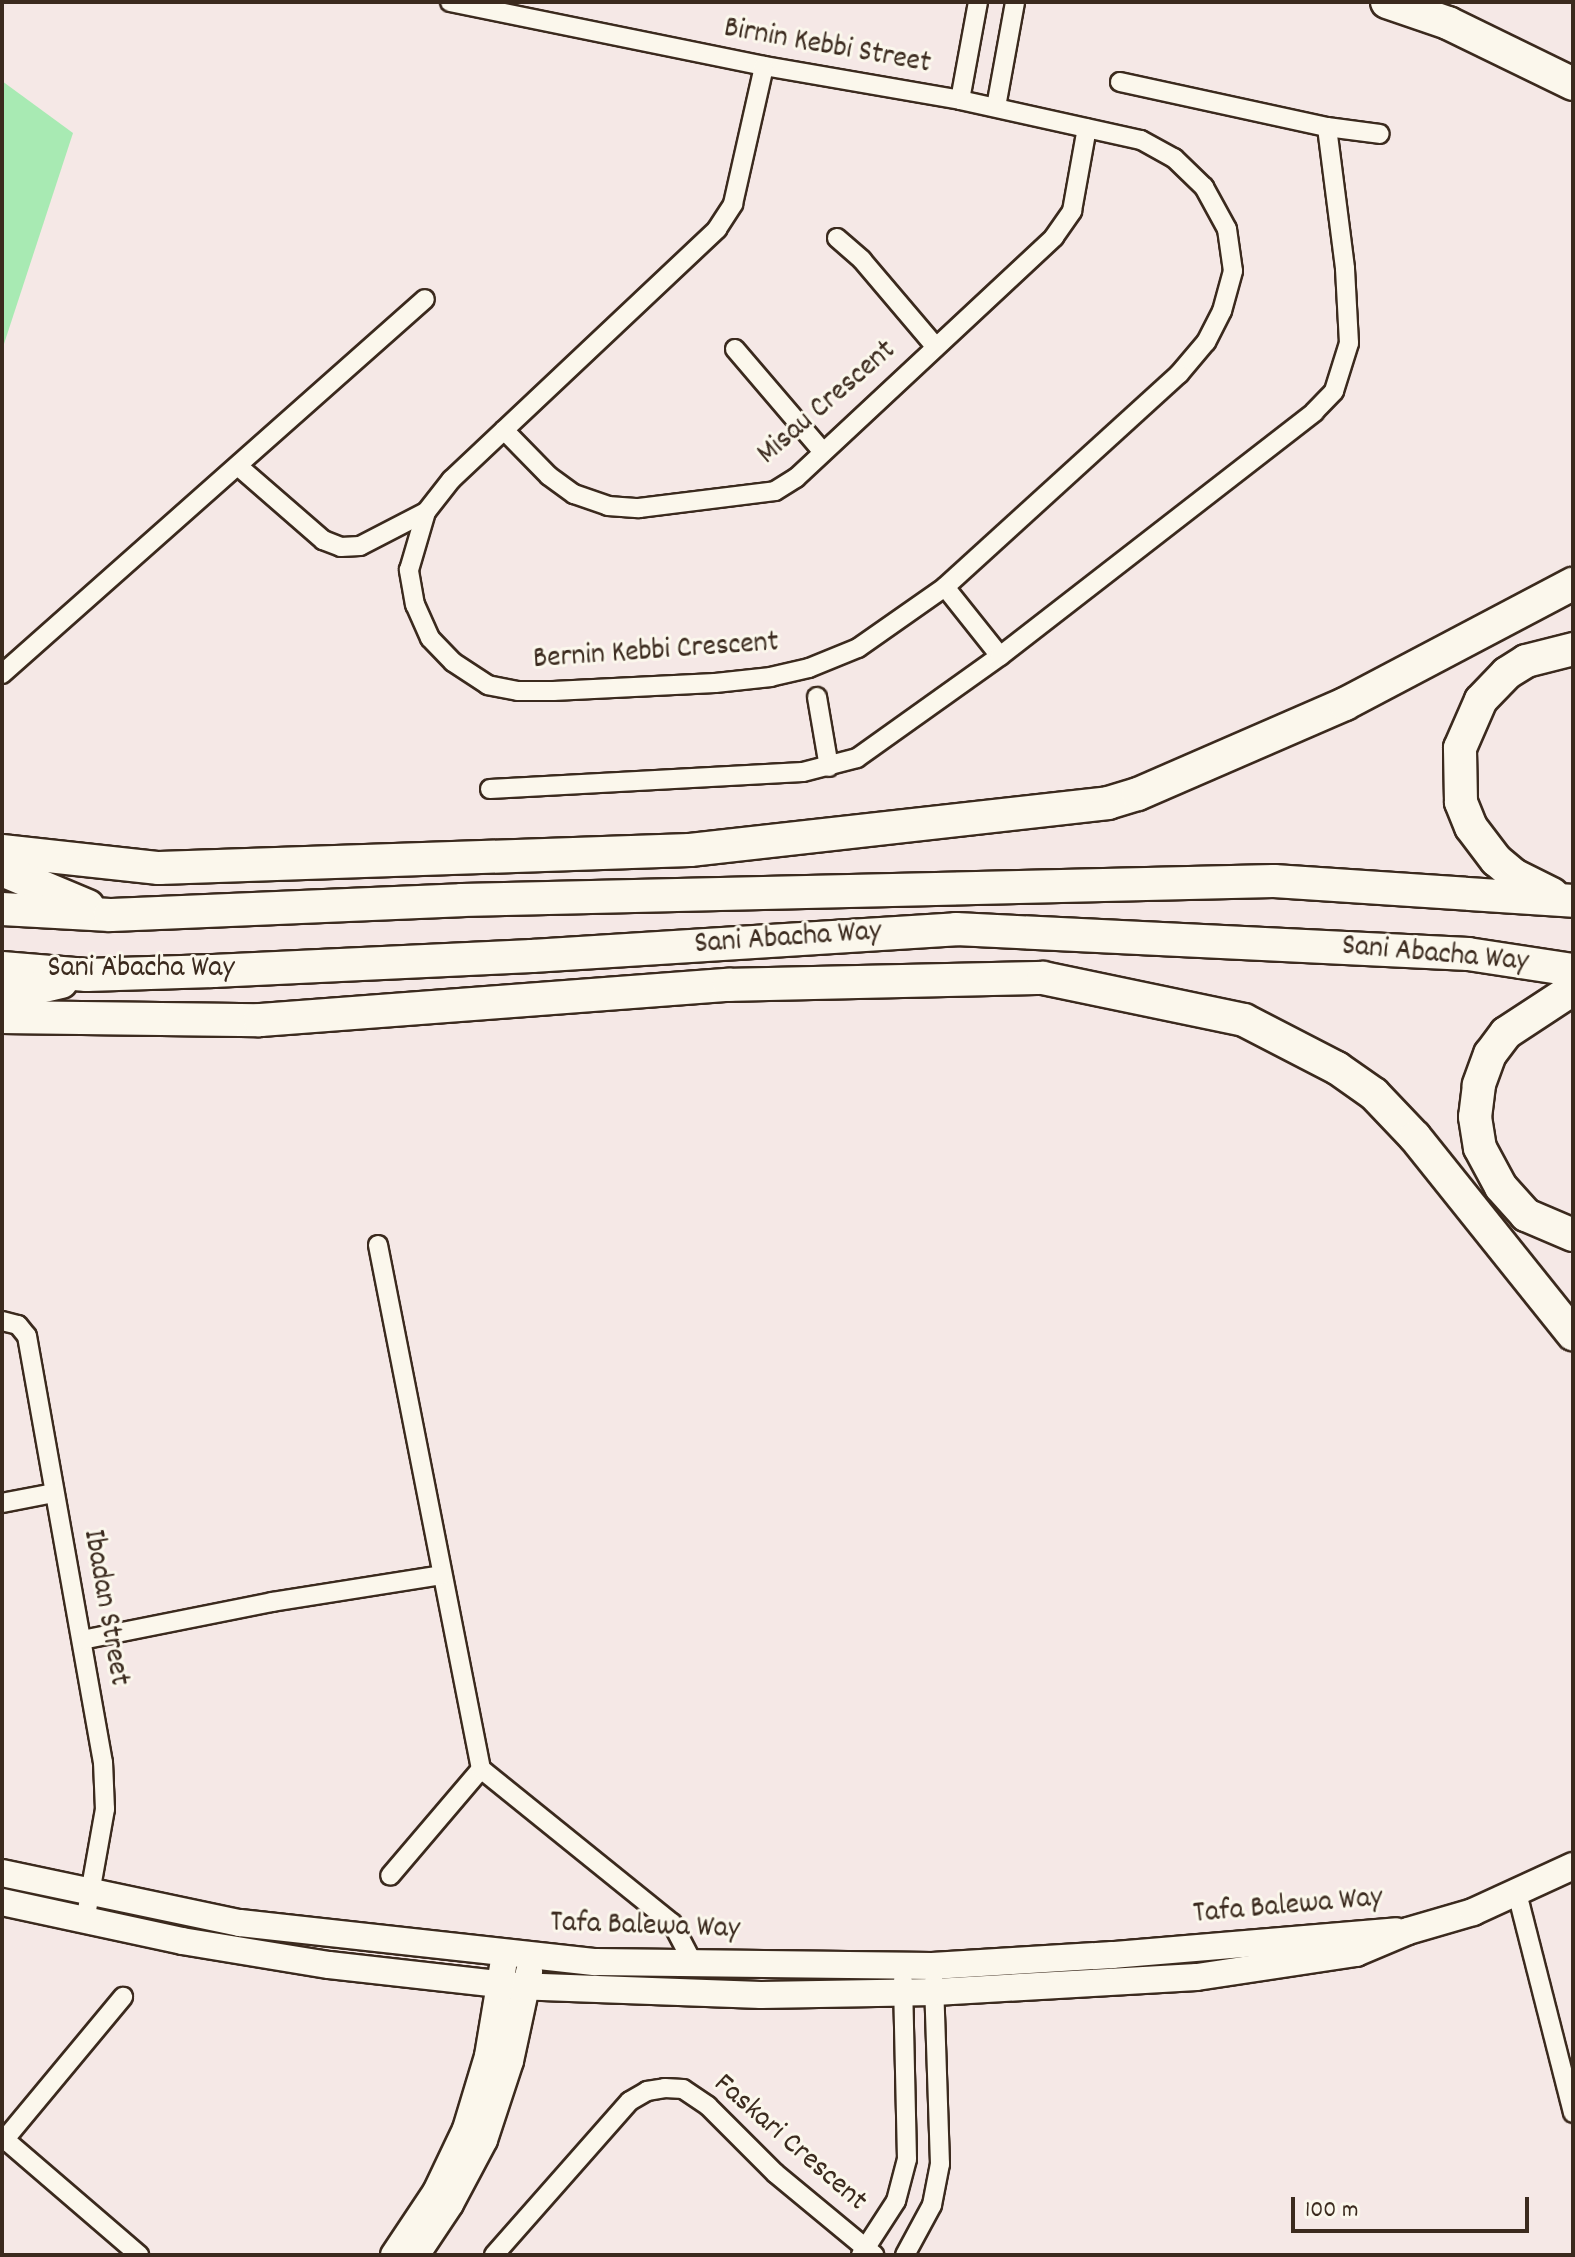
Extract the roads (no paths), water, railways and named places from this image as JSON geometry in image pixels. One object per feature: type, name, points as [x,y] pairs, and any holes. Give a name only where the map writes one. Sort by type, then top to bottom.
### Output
[{"type":"highway","points":[[1387,2],[1448,23],[1573,84]]},
{"type":"highway","points":[[2,851],[159,868],[690,850],[1108,803],[1138,794],[1345,704],[1573,584]]},
{"type":"highway","points":[[1570,901],[1514,875],[1496,860],[1471,827],[1461,802],[1458,775],[1460,748],[1481,700],[1507,673],[1526,661],[1573,649]]},
{"type":"highway","points":[[462,900],[690,850]]},
{"type":"highway","points":[[2,870],[110,915]]},
{"type":"highway","name":"Sani Abacha Way","points":[[2,909],[110,915],[462,900],[1274,881],[1570,901]]},
{"type":"highway","name":"Sani Abacha Way","points":[[2,968],[87,975],[532,956],[956,929],[1468,954],[1573,970]]},
{"type":"highway","points":[[532,956],[729,985]]},
{"type":"highway","points":[[2,996],[87,975]]},
{"type":"highway","points":[[2,1017],[260,1020],[729,985],[1043,978],[1244,1020],[1337,1068],[1374,1094],[1415,1137],[1573,1334]]},
{"type":"highway","points":[[1573,989],[1506,1033],[1490,1054],[1479,1085],[1475,1117],[1480,1148],[1501,1187],[1526,1215],[1573,1235]]},
{"type":"main road","points":[[1408,1931],[1473,1912],[1573,1866]]},
{"type":"main road","name":"Tafa Balewa Way","points":[[2,1873],[240,1923],[596,1962],[932,1966],[1113,1955],[1371,1931],[1408,1931]]},
{"type":"main road","name":"Tafa Balewa Way","points":[[2,1902],[182,1941],[329,1965],[514,1985],[761,1995],[935,1992],[1197,1977],[1356,1953],[1408,1931]]},
{"type":"main road","points":[[416,2255],[450,2204],[484,2140],[510,2061],[514,1985],[504,1954]]},
{"type":"main road","points":[[394,2255],[436,2192],[466,2129],[514,1985],[531,1957]]},
{"type":"street","name":"Birnin Kebbi Street","points":[[450,2],[764,66],[960,100]]},
{"type":"street","points":[[960,100],[978,2]]},
{"type":"street","points":[[996,107],[1015,2]]},
{"type":"street","name":"Bernin Kebbi Crescent","points":[[764,66],[733,204],[717,229],[451,480],[426,512],[415,537],[409,570],[415,605],[430,638],[453,662],[488,685],[518,691],[715,683],[796,671],[858,648],[945,587],[1179,374],[1206,342],[1222,311],[1233,271],[1227,229],[1204,187],[1174,158],[1141,140],[960,100]]},
{"type":"street","points":[[1120,82],[1327,127],[1380,134]]},
{"type":"street","points":[[490,789],[803,772],[829,767],[866,752],[1000,656],[1314,412],[1334,391],[1349,343],[1345,268],[1327,127]]},
{"type":"street","name":"Misau Crescent","points":[[504,430],[549,476],[574,494],[608,506],[639,508],[775,491],[796,478],[1054,237],[1072,211],[1087,128]]},
{"type":"street","points":[[837,238],[862,260],[935,346]]},
{"type":"street","points":[[2,674],[425,299]]},
{"type":"street","points":[[735,349],[823,452]]},
{"type":"street","points":[[238,466],[323,540],[341,547],[360,546],[426,512]]},
{"type":"street","points":[[945,587],[1000,656]]},
{"type":"street","points":[[817,697],[829,767]]},
{"type":"street","points":[[378,1245],[481,1769],[672,1923],[693,1963]]},
{"type":"street","name":"Ibadan Street","points":[[2,1321],[18,1325],[27,1336],[103,1762],[105,1809],[85,1921]]},
{"type":"street","points":[[2,1503],[54,1493]]},
{"type":"street","points":[[82,1640],[272,1602],[442,1575]]},
{"type":"street","points":[[390,1876],[481,1769]]},
{"type":"street","points":[[1517,1893],[1573,2113]]},
{"type":"street","points":[[867,2253],[896,2201],[907,2159],[902,1966]]},
{"type":"street","points":[[905,2255],[921,2230],[937,2185],[940,2101],[932,1966]]},
{"type":"street","points":[[123,1997],[3,2138],[139,2255]]},
{"type":"street","name":"Faskari Crescent","points":[[494,2255],[630,2101],[647,2091],[665,2088],[683,2089],[708,2106],[775,2173],[867,2253]]},
{"type":"street","points":[[905,2100],[940,2101]]}]
